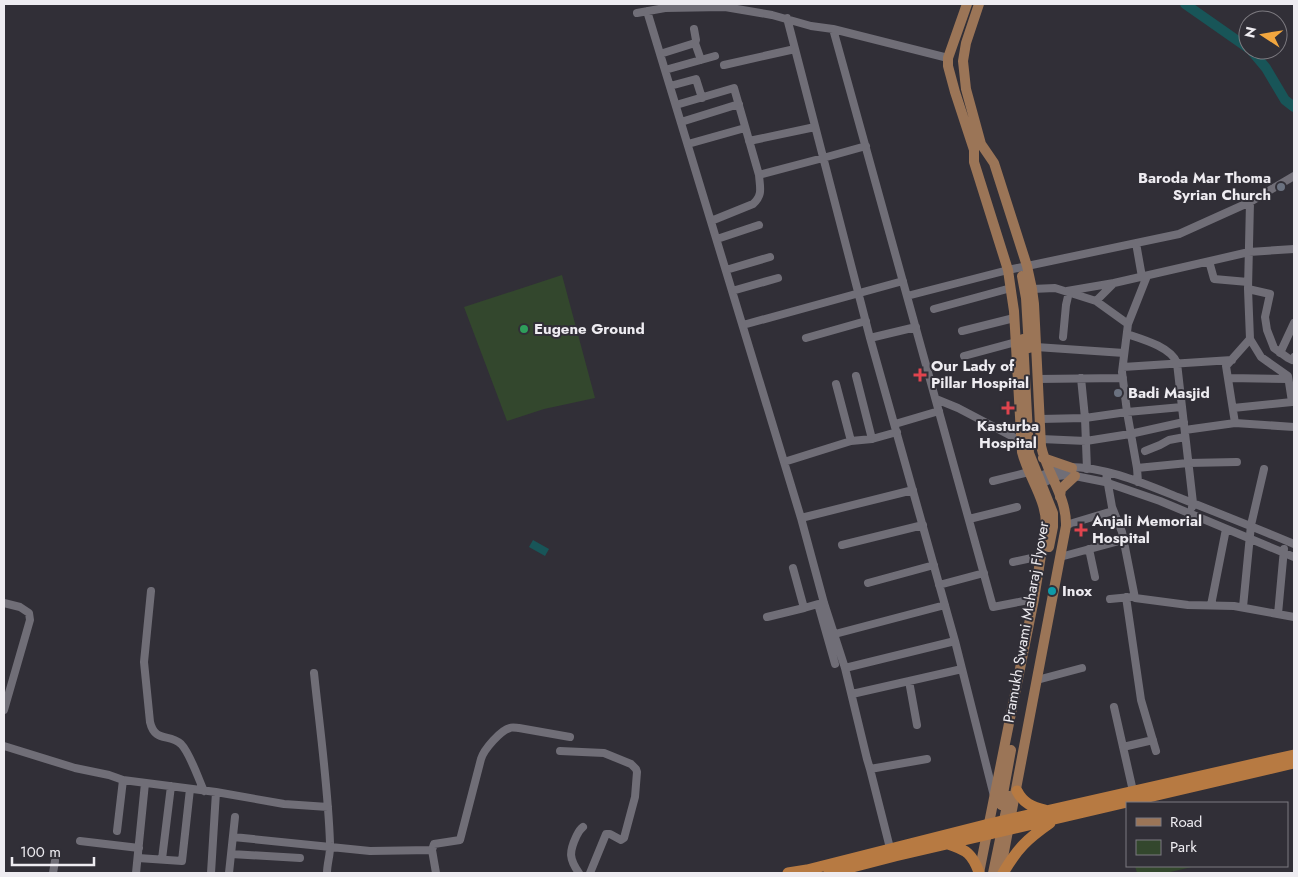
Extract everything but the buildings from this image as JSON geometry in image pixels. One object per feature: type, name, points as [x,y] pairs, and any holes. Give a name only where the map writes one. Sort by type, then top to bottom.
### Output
[{"type":"highway","points":[[1002,873],[1019,849],[1051,815],[1133,791],[1294,755]]},
{"type":"highway","points":[[788,873],[1294,763]]},
{"type":"highway","points":[[1017,791],[1028,805],[1051,815]]},
{"type":"highway","points":[[829,873],[891,852],[948,844],[988,829]]},
{"type":"highway","points":[[948,844],[970,854],[981,873]]},
{"type":"main road","points":[[967,4],[948,58],[948,66],[955,92],[978,147],[994,163],[1027,266],[1034,304],[1037,379],[1044,458],[1064,506],[1066,525],[1002,873]]},
{"type":"main road","points":[[979,4],[966,43],[963,60],[966,89],[978,147],[974,162],[1008,270],[1016,342],[1022,452],[1046,516],[1034,599],[981,873]]},
{"type":"main road","points":[[948,58],[950,64],[954,66],[959,66],[963,60]]},
{"type":"main road","name":"Pramukh Swami Maharaj Flyover","points":[[978,147],[1018,286],[1021,306],[1029,453],[1051,507],[1053,519],[1004,784],[981,873]]},
{"type":"main road","name":"Pramukh Swami Maharaj Flyover","points":[[983,163],[1024,284],[1036,450],[1057,504],[1060,520],[993,873]]},
{"type":"main road","points":[[1044,458],[1073,472],[1061,489],[1060,497]]},
{"type":"street","points":[[638,13],[665,8],[725,7],[787,18],[811,26],[833,29],[948,58]]},
{"type":"street","points":[[647,11],[802,518],[824,603],[852,694],[891,852]]},
{"type":"street","points":[[787,18],[870,338],[955,641],[994,798]]},
{"type":"street","points":[[694,29],[695,43],[701,60]]},
{"type":"street","points":[[833,29],[993,607],[1034,599]]},
{"type":"street","points":[[660,54],[695,43]]},
{"type":"street","points":[[724,65],[794,49]]},
{"type":"street","points":[[665,70],[716,56]]},
{"type":"street","points":[[670,86],[696,78],[702,98]]},
{"type":"street","points":[[676,106],[734,88],[739,104],[758,175],[760,193],[758,199],[753,204],[711,221]]},
{"type":"street","points":[[681,122],[739,104]]},
{"type":"street","points":[[749,141],[815,127]]},
{"type":"street","points":[[688,144],[745,128]]},
{"type":"street","points":[[758,175],[866,146]]},
{"type":"street","points":[[907,296],[1008,270],[1179,234],[1250,202],[1294,176]]},
{"type":"street","points":[[1250,202],[1248,286],[1250,339],[1261,358],[1288,377]]},
{"type":"street","points":[[717,239],[759,225]]},
{"type":"street","points":[[1136,243],[1145,276],[1128,324],[1123,378],[1138,482]]},
{"type":"street","points":[[1067,292],[1117,283],[1249,252],[1294,249]]},
{"type":"street","points":[[726,270],[770,258]]},
{"type":"street","points":[[1210,261],[1214,279],[1248,286],[1270,294],[1265,317],[1274,348],[1288,358],[1293,358],[1288,377],[1293,402],[1233,408]]},
{"type":"street","points":[[732,291],[778,278]]},
{"type":"street","points":[[743,325],[903,281]]},
{"type":"street","points":[[1096,301],[1114,283],[1117,283]]},
{"type":"street","points":[[934,309],[1011,288]]},
{"type":"street","points":[[1032,288],[1055,288],[1096,301],[1128,324]]},
{"type":"street","points":[[1063,337],[1067,292]]},
{"type":"street","points":[[962,331],[1014,318]]},
{"type":"street","points":[[806,338],[866,321]]},
{"type":"street","points":[[1280,353],[1294,323]]},
{"type":"street","points":[[870,338],[916,327]]},
{"type":"street","points":[[1127,334],[1156,344],[1175,358],[1177,363],[1193,503],[1190,514]]},
{"type":"street","points":[[1235,423],[1226,366],[1250,339]]},
{"type":"street","points":[[964,356],[1016,342]]},
{"type":"street","points":[[1036,347],[1124,353]]},
{"type":"street","points":[[1123,367],[1232,360]]},
{"type":"street","points":[[856,376],[872,439]]},
{"type":"street","points":[[1228,378],[1288,377]]},
{"type":"street","points":[[1081,378],[1087,468]]},
{"type":"street","points":[[1037,379],[1123,378]]},
{"type":"street","points":[[836,384],[851,441]]},
{"type":"street","points":[[936,399],[958,408],[1021,441]]},
{"type":"street","points":[[1040,419],[1085,418],[1182,407]]},
{"type":"street","points":[[784,462],[851,441],[872,439],[939,411]]},
{"type":"street","points":[[1041,438],[1086,440],[1235,423],[1294,427]]},
{"type":"street","points":[[1145,451],[1162,444],[1185,429]]},
{"type":"street","points":[[1137,468],[1188,463],[1237,462]]},
{"type":"street","points":[[993,481],[1032,479],[1051,475],[1064,467],[1073,472],[1160,501],[1294,557]]},
{"type":"street","points":[[1073,472],[1087,468],[1138,482],[1251,525],[1294,544]]},
{"type":"street","points":[[1243,607],[1251,525],[1264,469]]},
{"type":"street","points":[[1106,472],[1113,511],[1122,532],[1136,598]]},
{"type":"street","points":[[802,518],[913,490]]},
{"type":"street","points":[[969,519],[1017,507]]},
{"type":"street","points":[[1066,525],[1113,511]]},
{"type":"street","points":[[842,545],[923,525]]},
{"type":"street","points":[[1211,605],[1226,529]]},
{"type":"street","points":[[1060,556],[1123,540]]},
{"type":"street","points":[[1278,614],[1285,540]]},
{"type":"street","points":[[1089,549],[1095,577]]},
{"type":"street","points":[[1013,562],[1041,556]]},
{"type":"street","points":[[868,583],[934,565]]},
{"type":"street","points":[[793,568],[804,608]]},
{"type":"street","points":[[939,585],[984,573]]},
{"type":"street","points":[[151,591],[144,662],[152,729],[156,734],[176,740],[181,744],[191,760],[204,791]]},
{"type":"street","points":[[1126,597],[1141,700],[1156,751]]},
{"type":"street","points":[[1110,599],[1126,597],[1188,605],[1234,606],[1294,617]]},
{"type":"street","points":[[4,604],[20,607],[30,613],[30,620],[4,705]]},
{"type":"street","points":[[767,617],[818,604],[835,664]]},
{"type":"street","points":[[835,634],[945,604]]},
{"type":"street","points":[[845,668],[955,641]]},
{"type":"street","points":[[1037,680],[1082,668]]},
{"type":"street","points":[[852,694],[962,669]]},
{"type":"street","points":[[314,674],[331,846],[327,873]]},
{"type":"street","points":[[4,677],[12,679]]},
{"type":"street","points":[[909,681],[917,725]]},
{"type":"street","points":[[1114,707],[1133,791]]},
{"type":"street","points":[[436,873],[432,850],[434,844],[460,840],[483,753],[488,746],[504,731],[512,728],[570,737]]},
{"type":"street","points":[[1123,747],[1153,740]]},
{"type":"street","points":[[4,746],[122,780],[216,792],[284,804],[328,807]]},
{"type":"street","points":[[560,751],[604,753],[631,764],[637,772],[636,797],[624,838],[621,840],[606,834],[590,873]]},
{"type":"street","points":[[870,769],[927,759]]},
{"type":"street","points":[[117,831],[122,780]]},
{"type":"street","points":[[136,873],[145,784]]},
{"type":"street","points":[[162,860],[170,786]]},
{"type":"street","points":[[138,858],[182,861],[190,789]]},
{"type":"street","points":[[211,873],[216,792]]},
{"type":"street","points":[[229,873],[235,817]]},
{"type":"street","points":[[579,873],[570,853],[582,827]]},
{"type":"street","points":[[233,837],[370,851],[432,850]]},
{"type":"street","points":[[80,841],[139,848]]},
{"type":"street","points":[[231,854],[300,858]]},
{"type":"street","points":[[53,873],[54,861]]},
{"type":"green space","name":"Eugene Ground","points":[[562,275],[595,398],[544,409],[507,421],[464,307]]},
{"type":"green space","points":[[1135,867],[1192,867],[1166,873],[1137,873]]},
{"type":"water","points":[[533,540],[549,549],[545,556],[529,547]]},
{"type":"waterway","points":[[1185,4],[1238,41]]},
{"type":"waterway","points":[[1259,60],[1285,100],[1294,107]]},
{"type":"place","name":"Baroda Mar Thoma Syrian Church","points":[[1281,187]]},
{"type":"place","name":"Eugene Ground","points":[[524,329]]},
{"type":"place","name":"Our Lady of Pillar Hospital","points":[[920,375]]},
{"type":"place","name":"Badi Masjid","points":[[1118,393]]},
{"type":"place","name":"Kasturba Hospital","points":[[1008,408]]},
{"type":"place","name":"Anjali Memorial Hospital","points":[[1081,530]]},
{"type":"place","name":"Inox","points":[[1052,591]]}]
